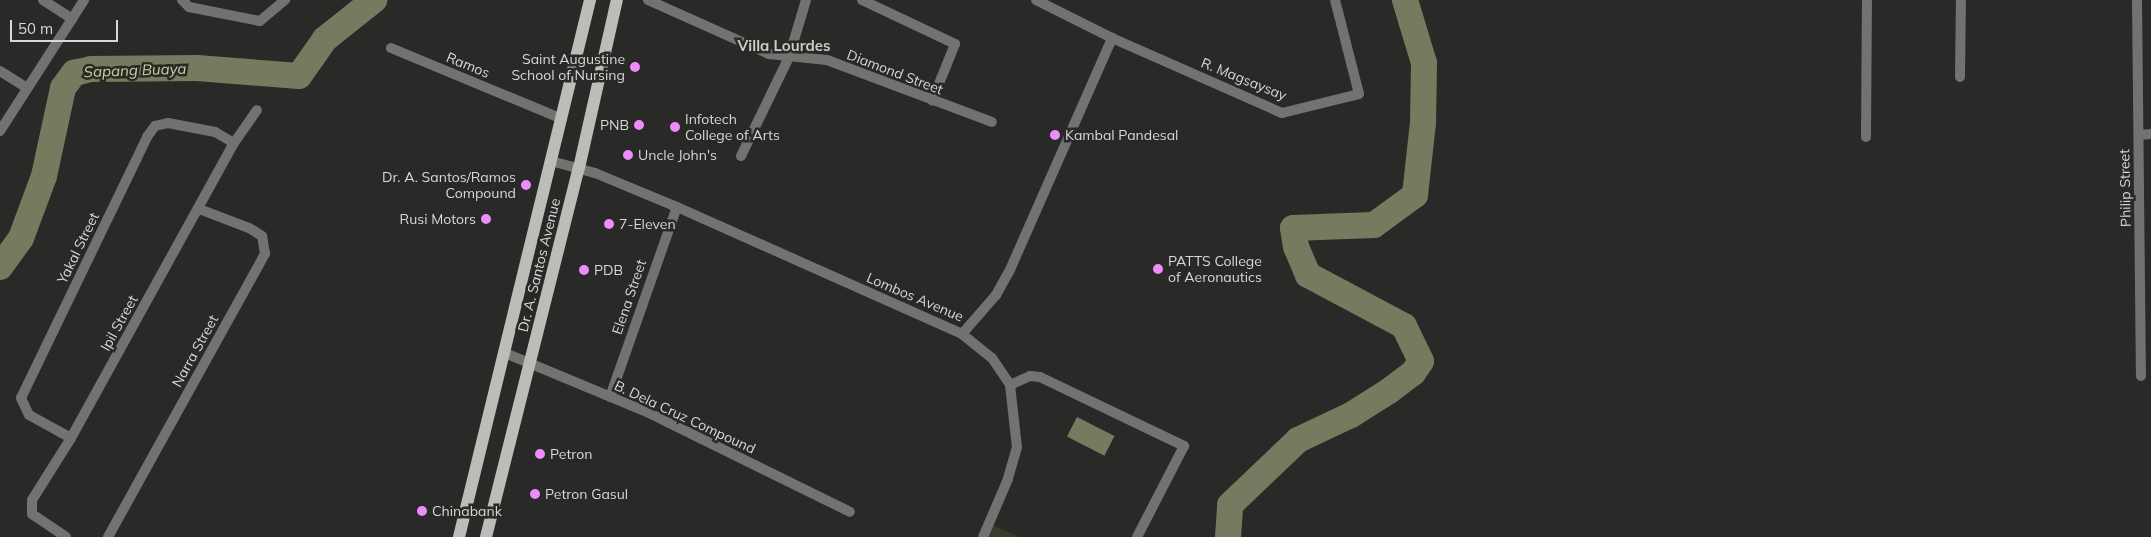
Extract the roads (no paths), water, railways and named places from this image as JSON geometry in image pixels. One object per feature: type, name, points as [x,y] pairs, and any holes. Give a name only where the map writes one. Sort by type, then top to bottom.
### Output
[{"type":"main road","name":"Dr. A. Santos Avenue","points":[[459,537],[590,0]]},
{"type":"main road","name":"Dr. A. Santos Avenue","points":[[486,537],[579,168],[618,0]]},
{"type":"street","points":[[43,0],[72,18]]},
{"type":"street","points":[[0,131],[84,0]]},
{"type":"street","points":[[182,0],[189,7],[260,21],[285,0]]},
{"type":"street","name":"Diamond Street","points":[[648,0],[769,54],[827,60],[992,122]]},
{"type":"street","points":[[741,156],[788,57],[806,0]]},
{"type":"street","points":[[862,0],[955,44],[932,101]]},
{"type":"street","name":"R. Magsaysay","points":[[1036,0],[1112,38],[1282,113],[1359,94],[1336,0]]},
{"type":"street","points":[[1866,138],[1867,0]]},
{"type":"street","points":[[1960,77],[1961,0]]},
{"type":"street","name":"Philip Street","points":[[2137,0],[2141,376]]},
{"type":"street","name":"Lombos Avenue","points":[[551,160],[579,168],[677,207],[962,334],[996,295],[1009,272],[1112,38]]},
{"type":"street","name":"Ramos","points":[[391,48],[562,119]]},
{"type":"street","points":[[0,71],[27,88]]},
{"type":"street","name":"Ipil Street","points":[[66,537],[43,524],[32,514],[32,500],[70,438],[199,209],[234,142],[257,110]]},
{"type":"street","name":"Yakal Street","points":[[70,438],[29,414],[21,398],[147,136],[155,126],[168,123],[215,132],[234,142]]},
{"type":"street","points":[[2138,134],[2151,134]]},
{"type":"street","name":"Elena Street","points":[[610,397],[677,207]]},
{"type":"street","name":"Narra Street","points":[[108,537],[265,254],[262,236],[249,228],[199,209]]},
{"type":"street","points":[[962,334],[992,358],[1010,385],[1017,447],[1008,479],[983,537]]},
{"type":"street","name":"B. Dela Cruz Compound","points":[[505,353],[531,362],[700,437],[850,512]]},
{"type":"street","points":[[1010,385],[1030,376],[1040,377],[1184,446],[1137,537]]},
{"type":"waterway","name":"Sapang Buaya","points":[[0,267],[21,238],[44,176],[63,88],[74,73],[91,69],[197,68],[299,76],[325,39],[374,0]]},
{"type":"waterway","points":[[1228,537],[1230,505],[1298,440],[1351,415],[1389,391],[1413,373],[1421,361],[1404,326],[1308,275],[1296,247],[1293,228],[1374,225],[1415,195],[1423,122],[1424,63],[1405,0]]},
{"type":"place","name":"Saint Augustine School of Nursing","points":[[635,67]]},
{"type":"place","name":"PNB","points":[[639,125]]},
{"type":"place","name":"Infotech College of Arts","points":[[675,127]]},
{"type":"place","name":"Kambal Pandesal","points":[[1055,135]]},
{"type":"place","name":"Uncle John's","points":[[628,155]]},
{"type":"place","name":"Dr. A. Santos/Ramos Compound","points":[[526,185]]},
{"type":"place","name":"Rusi Motors","points":[[486,219]]},
{"type":"place","name":"7-Eleven","points":[[609,224]]},
{"type":"place","name":"PATTS College of Aeronautics","points":[[1158,269]]},
{"type":"place","name":"PDB","points":[[584,270]]},
{"type":"place","name":"Petron","points":[[540,454]]},
{"type":"place","name":"Petron Gasul","points":[[535,494]]},
{"type":"place","name":"Chinabank","points":[[422,511]]},
{"type":"district","name":"Villa Lourdes","points":[[784,46]]}]
